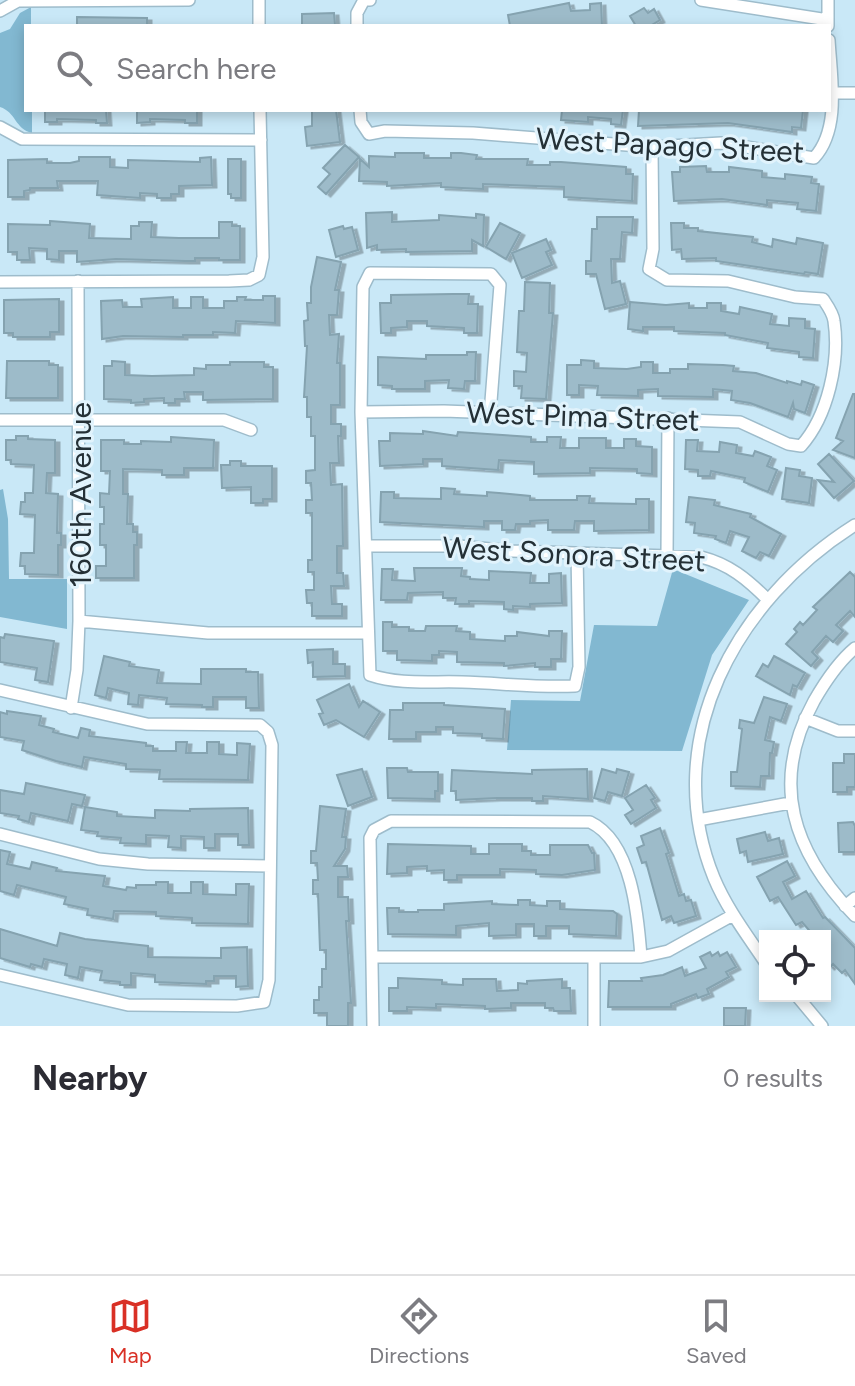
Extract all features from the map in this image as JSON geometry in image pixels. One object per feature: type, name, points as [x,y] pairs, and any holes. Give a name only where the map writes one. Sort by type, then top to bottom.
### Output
[{"type":"street","points":[[0,11],[18,1],[189,0]]},
{"type":"street","points":[[259,0],[259,24]]},
{"type":"street","points":[[357,24],[357,13],[367,0]]},
{"type":"street","points":[[701,0],[828,23],[828,0]]},
{"type":"street","points":[[831,75],[832,93],[855,93]]},
{"type":"street","name":"West Papago Street","points":[[831,100],[832,93]]},
{"type":"street","points":[[0,282],[229,281],[249,280],[259,275],[263,257],[260,112]]},
{"type":"street","name":"West Papago Street","points":[[360,112],[361,122],[369,134],[385,131],[473,133],[652,147],[721,143],[814,158],[824,147],[829,112]]},
{"type":"street","points":[[0,127],[22,139],[261,140]]},
{"type":"street","name":"West Pima Street","points":[[361,412],[444,411],[740,422],[788,444],[801,446],[810,436],[833,383],[834,318],[823,299],[795,297],[728,281],[667,280],[649,269],[653,249],[652,147]]},
{"type":"street","points":[[490,414],[500,285],[491,274],[370,273],[363,287],[361,412],[370,675],[390,682],[575,686],[579,667],[577,553]]},
{"type":"street","name":"160th Avenue","points":[[71,708],[77,670],[79,621],[81,419],[78,281]]},
{"type":"street","points":[[667,555],[668,418]]},
{"type":"street","points":[[0,420],[224,420],[251,430]]},
{"type":"street","points":[[759,953],[733,915],[714,878],[698,820],[694,774],[701,734],[717,678],[743,631],[810,557],[855,525]]},
{"type":"street","name":"West Sonora Street","points":[[366,546],[459,546],[701,557],[721,562],[745,578],[768,600]]},
{"type":"street","points":[[79,621],[208,633],[367,633]]},
{"type":"street","points":[[855,648],[834,670],[805,718],[790,762],[790,803],[808,856],[850,902],[855,916]]},
{"type":"street","points":[[0,690],[147,724],[260,725],[268,732],[272,745],[269,980],[264,1002],[237,1006],[128,1005],[0,975]]},
{"type":"street","points":[[805,718],[838,731],[855,731]]},
{"type":"street","points":[[698,820],[790,803]]},
{"type":"street","points":[[373,1026],[370,838],[374,830],[391,821],[590,822],[602,828],[616,845],[637,906],[641,957]]},
{"type":"street","points":[[0,834],[99,859],[148,864],[270,866]]},
{"type":"street","points":[[372,957],[641,957],[668,951],[733,915]]},
{"type":"street","points":[[594,958],[594,1026]]},
{"type":"street","points":[[802,1002],[822,1026]]},
{"type":"shaded area","points":[[31,7],[31,24],[24,24],[24,112],[32,112],[32,133],[22,128],[0,107],[0,33],[10,29],[20,13]]},
{"type":"shaded area","points":[[3,489],[8,519],[9,579],[67,579],[67,629],[0,617],[0,490]]},
{"type":"shaded area","points":[[673,569],[749,600],[712,655],[682,751],[507,750],[511,700],[580,701],[594,625],[657,626]]},
{"type":"building","points":[[569,3],[571,11],[590,10],[590,4],[601,3],[602,24],[510,24],[508,15]]},
{"type":"building","points":[[644,8],[648,13],[654,9],[660,20],[653,24],[635,24],[630,16]]},
{"type":"building","points":[[334,13],[335,24],[302,24],[302,14]]},
{"type":"building","points":[[77,17],[147,18],[147,24],[77,24]]},
{"type":"building","points":[[45,112],[106,112],[107,123],[57,119],[57,122],[45,122]]},
{"type":"building","points":[[137,112],[197,112],[197,123],[150,119],[150,122],[137,123]]},
{"type":"building","points":[[312,112],[336,112],[340,142],[307,146],[305,127],[312,126]]},
{"type":"building","points":[[562,112],[623,112],[621,125],[611,124],[611,119],[588,117],[588,122],[561,120]]},
{"type":"building","points":[[639,112],[803,112],[801,128],[792,127],[792,132],[728,123],[638,126]]},
{"type":"building","points":[[345,145],[359,157],[326,194],[318,187],[330,174],[323,168]]},
{"type":"building","points":[[395,153],[424,153],[424,158],[451,158],[451,153],[461,153],[477,155],[476,159],[528,159],[527,165],[561,162],[626,167],[626,174],[633,174],[632,201],[564,197],[564,187],[483,184],[483,189],[441,187],[441,183],[387,186],[387,182],[359,181],[360,159],[369,167],[369,156],[395,157]]},
{"type":"building","points":[[79,157],[110,157],[110,167],[128,168],[128,160],[200,162],[200,158],[211,157],[212,185],[179,186],[179,194],[171,194],[171,198],[140,193],[140,198],[97,195],[98,181],[57,181],[58,188],[30,188],[24,191],[24,197],[8,197],[8,160],[47,159],[47,163],[70,163],[79,161]]},
{"type":"building","points":[[228,159],[241,159],[241,198],[231,198],[228,194]]},
{"type":"building","points":[[706,166],[707,172],[729,172],[729,167],[762,171],[762,177],[785,179],[785,174],[812,177],[811,183],[819,184],[816,211],[797,209],[798,203],[767,200],[767,205],[722,199],[674,201],[672,172],[680,172],[680,167]]},
{"type":"building","points":[[392,212],[392,222],[439,220],[439,215],[476,218],[476,214],[484,215],[483,246],[472,240],[472,251],[406,252],[406,249],[377,250],[377,245],[367,248],[366,213]]},
{"type":"building","points":[[597,217],[633,217],[632,233],[622,232],[620,259],[611,259],[612,283],[620,281],[626,304],[605,309],[596,274],[586,274],[586,261],[591,261],[592,229],[597,229]]},
{"type":"building","points":[[50,221],[90,224],[89,238],[131,239],[131,226],[139,226],[139,222],[152,222],[151,237],[219,238],[219,222],[232,222],[232,226],[240,226],[240,260],[195,258],[195,261],[116,259],[77,262],[77,251],[59,251],[59,260],[47,259],[47,249],[29,248],[30,260],[17,260],[17,252],[8,252],[8,224],[50,225]]},
{"type":"building","points":[[500,223],[520,233],[506,259],[486,247]]},
{"type":"building","points":[[671,223],[684,223],[684,228],[698,228],[698,231],[753,237],[752,242],[772,247],[773,239],[796,244],[797,238],[823,243],[818,274],[716,261],[716,258],[682,259],[681,249],[672,250]]},
{"type":"building","points":[[343,226],[344,229],[352,227],[358,250],[336,257],[329,230]]},
{"type":"building","points":[[546,239],[551,250],[546,252],[552,265],[522,278],[512,253]]},
{"type":"building","points":[[317,257],[341,262],[335,290],[339,290],[337,315],[329,315],[330,335],[339,334],[337,363],[340,363],[340,405],[331,405],[331,424],[341,424],[341,436],[338,436],[339,463],[330,463],[331,485],[342,484],[343,546],[337,546],[337,573],[343,573],[344,586],[331,586],[332,604],[342,604],[342,616],[312,616],[312,603],[307,603],[306,590],[314,590],[314,572],[308,572],[308,560],[312,560],[312,513],[306,513],[306,500],[312,500],[311,483],[306,483],[306,471],[315,470],[315,436],[311,436],[311,417],[307,417],[307,397],[304,397],[307,346],[304,321],[308,320],[307,303],[311,303]]},
{"type":"building","points":[[525,282],[550,283],[549,313],[553,313],[546,399],[521,398],[522,386],[514,386],[514,371],[526,372],[527,353],[517,352],[519,311],[524,311]]},
{"type":"building","points":[[469,294],[468,304],[478,304],[477,333],[464,333],[464,328],[427,326],[427,321],[407,321],[407,327],[391,328],[391,333],[381,333],[380,303],[391,303],[391,295]]},
{"type":"building","points":[[263,296],[275,296],[275,323],[236,321],[235,333],[102,339],[101,301],[122,300],[123,307],[142,307],[141,299],[173,297],[173,308],[191,308],[191,297],[203,297],[203,308],[224,308],[224,301],[237,301],[237,297],[263,300]]},
{"type":"building","points":[[59,299],[59,332],[50,332],[50,337],[13,337],[13,333],[4,333],[4,300]]},
{"type":"building","points":[[630,302],[689,303],[689,308],[707,308],[707,303],[721,303],[721,311],[739,314],[740,307],[772,314],[770,324],[789,326],[789,318],[805,319],[805,328],[815,329],[813,358],[799,357],[799,352],[767,348],[768,343],[725,333],[674,331],[674,327],[643,327],[643,331],[628,329]]},
{"type":"building","points":[[467,352],[476,352],[475,381],[465,381],[464,389],[448,388],[449,380],[425,381],[425,389],[392,389],[392,386],[378,385],[378,357],[426,359],[426,355],[467,355]]},
{"type":"building","points":[[581,360],[594,361],[594,368],[627,369],[641,367],[641,362],[653,362],[653,373],[688,369],[688,364],[734,366],[733,371],[756,373],[787,383],[801,385],[802,381],[814,385],[805,413],[794,409],[793,403],[788,417],[750,403],[731,400],[732,391],[713,389],[713,397],[658,396],[658,389],[638,390],[638,396],[597,395],[598,386],[579,385],[579,395],[567,395],[567,365],[581,365]]},
{"type":"building","points":[[7,361],[49,361],[49,365],[58,365],[58,398],[6,398]]},
{"type":"building","points":[[112,361],[125,362],[125,375],[152,376],[194,375],[194,368],[230,365],[230,362],[264,362],[264,367],[273,367],[273,399],[203,400],[203,392],[184,392],[185,399],[175,399],[175,403],[164,403],[164,398],[131,403],[131,400],[104,399],[104,366],[112,366]]},
{"type":"building","points":[[853,394],[855,458],[833,450],[843,441],[836,438]]},
{"type":"building","points":[[423,431],[457,436],[458,432],[531,437],[531,442],[547,442],[547,437],[561,437],[560,448],[579,448],[579,438],[606,438],[606,448],[624,448],[624,439],[636,439],[636,446],[652,447],[652,474],[637,473],[637,469],[590,468],[590,473],[534,474],[534,462],[499,460],[498,470],[442,466],[442,459],[423,459],[423,464],[380,466],[379,441],[390,441],[390,433],[423,434]]},
{"type":"building","points":[[16,436],[55,440],[55,473],[47,473],[46,493],[58,494],[57,533],[61,533],[61,545],[58,545],[58,575],[25,574],[25,566],[20,566],[21,553],[34,553],[35,515],[20,514],[25,493],[33,493],[34,465],[11,464],[11,460],[6,460],[6,440],[16,440]]},
{"type":"building","points":[[171,437],[214,440],[213,468],[184,468],[184,475],[162,475],[162,470],[123,469],[123,494],[128,494],[127,524],[133,524],[133,532],[137,532],[134,578],[96,578],[96,566],[106,566],[106,545],[100,545],[104,507],[100,507],[100,493],[109,494],[110,471],[101,471],[101,440],[141,444],[141,441],[171,442]]},
{"type":"building","points":[[686,440],[698,440],[697,451],[719,452],[720,442],[737,445],[736,453],[753,456],[755,451],[771,457],[767,466],[777,470],[768,492],[744,482],[745,478],[711,471],[710,476],[698,476],[698,470],[685,469]]},
{"type":"building","points":[[829,454],[854,481],[834,498],[818,480],[834,482],[818,464]]},
{"type":"building","points":[[230,461],[241,461],[241,466],[272,466],[272,499],[251,503],[251,487],[222,488],[221,465],[230,465]]},
{"type":"building","points":[[786,468],[800,470],[799,476],[812,478],[809,503],[782,499]]},
{"type":"building","points":[[441,488],[455,489],[454,494],[487,496],[487,492],[530,496],[530,500],[577,500],[577,496],[590,496],[589,503],[636,504],[636,499],[649,499],[649,530],[594,531],[594,521],[575,521],[574,530],[548,530],[548,520],[516,524],[515,530],[502,530],[502,521],[484,521],[484,527],[380,522],[381,492],[394,492],[394,498],[441,499]]},
{"type":"building","points":[[689,497],[715,500],[714,505],[751,514],[750,517],[781,534],[769,556],[760,552],[756,558],[742,551],[749,537],[730,531],[726,543],[715,539],[716,536],[694,533],[695,523],[686,522]]},
{"type":"building","points":[[414,568],[462,568],[461,576],[489,580],[489,571],[531,573],[530,583],[549,583],[549,574],[561,573],[562,603],[513,606],[513,610],[504,609],[504,602],[469,601],[469,604],[455,604],[456,598],[443,598],[443,592],[408,593],[407,600],[381,600],[382,569],[393,569],[392,580],[415,581]]},
{"type":"building","points":[[850,572],[855,577],[855,617],[850,611],[836,625],[843,631],[833,642],[826,636],[812,652],[818,658],[811,666],[786,644],[797,632],[794,629],[800,622],[803,625],[817,610],[813,607]]},
{"type":"building","points":[[383,622],[392,622],[392,627],[409,627],[409,631],[425,631],[426,626],[457,626],[456,631],[470,632],[470,639],[505,641],[505,636],[517,636],[517,632],[549,636],[549,631],[562,631],[561,659],[551,659],[551,667],[535,667],[535,663],[504,666],[504,663],[457,662],[457,652],[439,651],[439,655],[432,655],[432,661],[397,660],[397,651],[383,651]]},
{"type":"building","points":[[5,634],[54,641],[48,682],[35,680],[37,668],[0,662],[0,637],[4,638]]},
{"type":"building","points":[[333,649],[333,664],[345,664],[345,676],[313,677],[313,662],[308,663],[307,650]]},
{"type":"building","points":[[104,656],[130,662],[129,666],[159,670],[157,683],[201,684],[201,669],[258,672],[259,708],[246,708],[246,697],[213,697],[213,707],[202,707],[166,704],[167,698],[139,695],[138,705],[128,704],[129,693],[108,688],[106,698],[95,695]]},
{"type":"building","points":[[774,656],[805,673],[797,687],[793,685],[790,695],[756,676],[763,664],[768,667]]},
{"type":"building","points":[[349,684],[359,707],[363,701],[380,712],[364,737],[336,720],[324,725],[319,714],[323,713],[317,700]]},
{"type":"building","points":[[764,697],[787,704],[781,721],[770,717],[765,740],[774,742],[769,776],[761,776],[760,787],[731,786],[731,772],[737,772],[742,729],[739,728],[740,720],[754,723]]},
{"type":"building","points":[[403,703],[444,703],[505,709],[503,739],[482,738],[482,734],[453,733],[453,727],[436,727],[436,732],[416,732],[416,739],[389,739],[390,710],[403,710]]},
{"type":"building","points":[[7,711],[41,716],[39,725],[54,729],[53,732],[78,738],[81,728],[90,730],[89,736],[146,743],[146,746],[153,746],[153,751],[176,751],[176,742],[187,742],[186,753],[207,753],[207,742],[219,742],[219,754],[237,755],[237,743],[250,744],[248,780],[159,779],[160,770],[126,769],[126,764],[84,757],[82,767],[56,761],[22,750],[24,741],[0,737],[0,712],[7,714]]},
{"type":"building","points":[[844,754],[855,754],[855,787],[847,787],[847,792],[833,792],[833,763],[844,763]]},
{"type":"building","points":[[387,768],[438,772],[435,799],[388,798]]},
{"type":"building","points":[[362,769],[372,797],[348,806],[337,775]]},
{"type":"building","points":[[587,769],[588,799],[543,796],[543,801],[532,801],[532,798],[456,800],[456,791],[451,791],[452,770],[532,774],[532,770]]},
{"type":"building","points":[[602,769],[616,773],[617,769],[629,772],[622,796],[608,792],[605,801],[594,798]]},
{"type":"building","points":[[26,783],[85,795],[82,806],[72,804],[68,821],[31,813],[29,822],[18,819],[19,816],[0,813],[0,790],[24,794]]},
{"type":"building","points":[[646,785],[655,798],[651,800],[656,808],[631,824],[625,815],[633,810],[625,798]]},
{"type":"building","points":[[320,806],[346,809],[342,837],[346,837],[345,849],[334,866],[347,866],[348,877],[338,877],[338,897],[348,897],[349,921],[346,921],[351,1003],[348,1003],[348,1026],[327,1026],[327,1013],[314,1013],[314,1000],[319,1000],[319,987],[322,987],[322,969],[326,969],[326,950],[320,950],[318,894],[313,894],[313,880],[318,880],[317,863],[311,863],[311,851],[316,851]]},
{"type":"building","points":[[85,807],[117,812],[117,816],[155,818],[155,810],[248,808],[249,845],[238,845],[238,834],[215,834],[215,848],[204,848],[204,837],[181,836],[181,848],[168,847],[169,836],[146,835],[146,844],[120,843],[121,838],[97,836],[98,832],[81,830]]},
{"type":"building","points":[[853,822],[855,852],[839,852],[838,823]]},
{"type":"building","points":[[660,828],[679,896],[684,894],[686,901],[691,900],[696,916],[674,923],[671,916],[662,920],[646,862],[642,863],[637,848],[644,845],[641,836]]},
{"type":"building","points":[[765,832],[768,841],[779,838],[783,854],[748,862],[746,851],[740,853],[737,839]]},
{"type":"building","points":[[388,844],[471,846],[471,854],[489,854],[489,844],[522,844],[522,851],[531,851],[531,855],[550,855],[550,845],[588,845],[594,853],[595,870],[562,875],[536,874],[536,870],[500,869],[500,875],[457,875],[457,880],[444,880],[444,870],[427,871],[427,866],[407,867],[407,873],[387,874]]},
{"type":"building","points":[[0,850],[10,852],[7,864],[30,869],[32,862],[57,868],[56,871],[105,876],[103,886],[126,890],[127,887],[136,888],[136,885],[168,882],[168,893],[191,893],[191,882],[203,882],[203,894],[236,895],[236,884],[249,884],[248,924],[192,923],[192,918],[156,916],[156,912],[114,911],[113,919],[87,915],[88,909],[64,904],[66,897],[58,895],[17,885],[14,895],[0,891]]},
{"type":"building","points":[[787,861],[795,876],[783,882],[792,899],[806,891],[823,918],[855,948],[855,984],[845,970],[842,973],[833,964],[831,966],[831,930],[809,930],[802,922],[796,925],[778,897],[770,901],[757,877]]},
{"type":"building","points":[[518,900],[530,900],[530,905],[547,906],[547,901],[560,901],[560,909],[613,911],[617,914],[616,936],[569,934],[569,926],[546,926],[546,936],[534,936],[534,924],[516,924],[516,935],[489,936],[489,923],[456,926],[456,935],[388,934],[387,908],[399,908],[399,912],[418,912],[444,910],[444,904],[492,901],[492,904],[518,905]]},
{"type":"building","points":[[0,929],[57,946],[60,933],[148,946],[148,957],[221,958],[221,948],[247,947],[248,986],[236,987],[236,976],[214,976],[214,981],[206,981],[206,984],[155,982],[155,975],[131,973],[131,985],[120,985],[120,982],[100,980],[102,971],[80,967],[78,978],[65,975],[67,964],[44,959],[42,967],[31,964],[30,967],[0,958]]},
{"type":"building","points":[[710,952],[712,956],[718,952],[720,956],[727,952],[736,967],[726,972],[729,977],[707,989],[709,994],[698,998],[696,994],[671,1004],[671,1007],[608,1007],[609,981],[642,981],[641,978],[663,975],[682,967],[685,976],[706,968],[700,957]]},
{"type":"building","points":[[398,978],[442,980],[442,984],[463,985],[463,979],[496,979],[497,991],[518,990],[518,983],[527,984],[527,981],[562,979],[562,988],[570,988],[571,1011],[554,1011],[553,1008],[545,1008],[545,1003],[511,1003],[511,1008],[436,1004],[436,1008],[407,1007],[407,1011],[389,1011],[389,988],[398,988]]},
{"type":"building","points":[[724,1008],[746,1008],[745,1026],[724,1026]]}]
